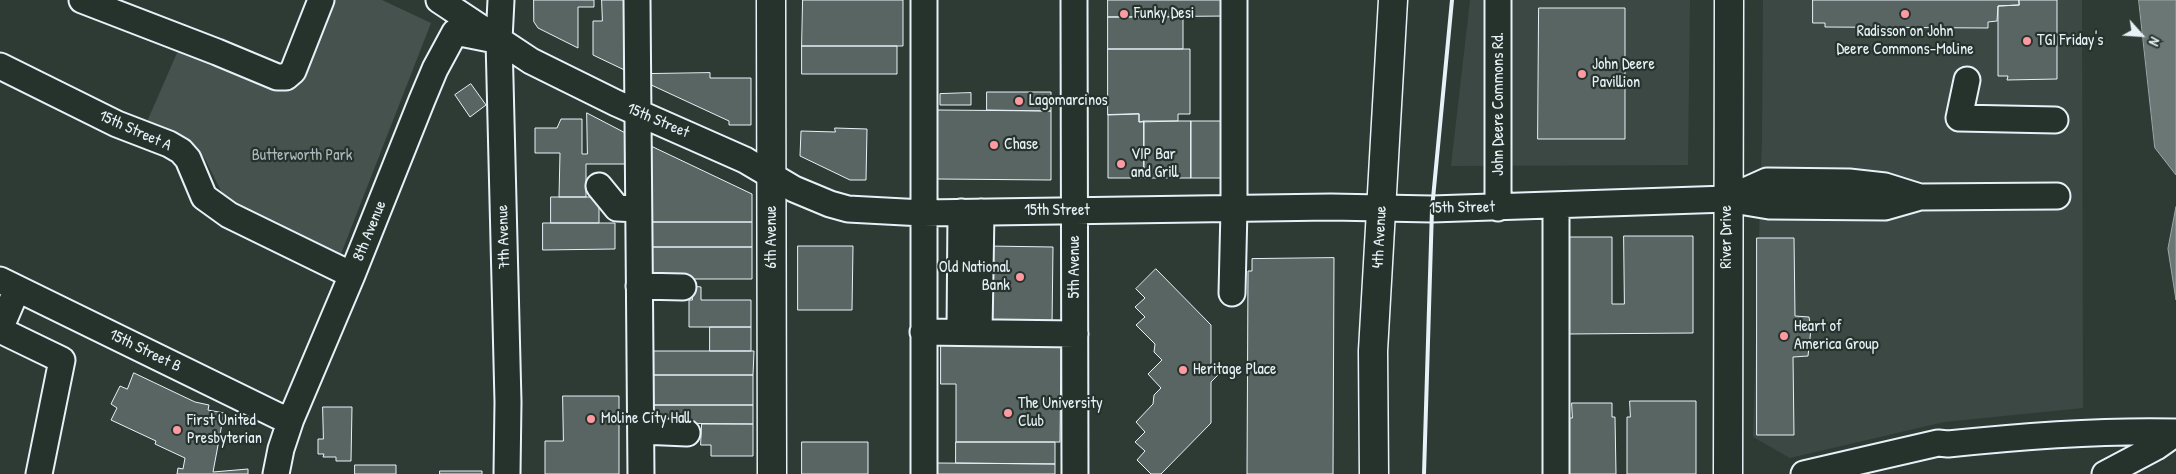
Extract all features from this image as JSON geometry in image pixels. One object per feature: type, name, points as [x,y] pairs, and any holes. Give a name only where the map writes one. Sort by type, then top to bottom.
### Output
[{"type":"main road","name":"6th Avenue","points":[[771,0],[773,176],[772,474]]},
{"type":"main road","name":"4th Avenue","points":[[1374,474],[1374,351],[1393,0]]},
{"type":"main road","name":"River Drive","points":[[1728,0],[1728,474]]},
{"type":"street","points":[[82,0],[217,52],[276,78],[286,77],[293,71],[321,0]]},
{"type":"street","name":"15th Street","points":[[439,0],[539,65],[616,103],[736,156],[794,189],[848,210],[923,213],[1331,207],[1382,209],[1498,208],[1727,199],[1769,206],[1885,207],[1920,197],[2057,196]]},
{"type":"street","name":"7th Avenue","points":[[501,0],[500,40],[508,393],[507,474]]},
{"type":"street","points":[[637,0],[636,111],[641,474]]},
{"type":"street","points":[[924,0],[924,474]]},
{"type":"street","name":"5th Avenue","points":[[1074,0],[1075,474]]},
{"type":"street","points":[[1232,294],[1234,0]]},
{"type":"street","name":"John Deere Commons Rd.","points":[[1498,0],[1498,208]]},
{"type":"street","name":"8th Avenue","points":[[276,474],[281,449],[296,409],[422,100],[449,42],[455,32],[500,40]]},
{"type":"street","name":"15th Street A","points":[[0,66],[117,124],[169,144],[181,151],[188,159],[204,197],[214,206],[352,275]]},
{"type":"street","points":[[1967,80],[1959,118],[2056,120]]},
{"type":"street","points":[[600,186],[617,208],[638,209]]},
{"type":"street","points":[[1556,205],[1556,474]]},
{"type":"street","points":[[964,332],[966,212]]},
{"type":"street","points":[[9,285],[0,330],[62,360],[39,474]]},
{"type":"street","name":"15th Street B","points":[[9,285],[270,412],[296,409]]},
{"type":"street","points":[[639,286],[683,287]]},
{"type":"street","points":[[923,332],[1075,334]]},
{"type":"street","points":[[641,431],[688,433]]},
{"type":"street","points":[[1804,474],[1883,454],[1938,443],[1948,444],[2103,431],[2176,433]]},
{"type":"street","points":[[2104,474],[2156,447],[2176,433]]},
{"type":"shaded area","points":[[1470,0],[1690,0],[1688,165],[1451,166]]},
{"type":"shaded area","points":[[1763,0],[2082,0],[2083,408],[1944,422],[1790,458],[1753,437],[1762,139]]},
{"type":"shaded area","points":[[2139,0],[2176,0],[2176,175],[2155,148]]},
{"type":"shaded area","points":[[2176,207],[2176,300],[2168,249]]},
{"type":"green space","name":"Butterworth Park","points":[[333,0],[382,0],[431,23],[341,254],[224,197],[205,159],[196,149],[146,124],[180,46],[270,83],[308,54]]},
{"type":"building","points":[[534,0],[594,0],[594,7],[578,7],[578,48],[538,28],[534,22]]},
{"type":"building","points":[[602,0],[636,0],[635,75],[593,55],[593,21],[602,21]]},
{"type":"building","points":[[803,0],[903,0],[903,46],[802,46]]},
{"type":"building","points":[[1108,0],[1228,0],[1228,16],[1108,17]]},
{"type":"building","name":"Radisson on John Deere Commons-Moline","points":[[1813,0],[2019,0],[2019,5],[1998,6],[1997,21],[1988,22],[1988,28],[1825,27],[1825,23],[1813,23]]},
{"type":"building","name":"TGI Friday's","points":[[2019,0],[2057,0],[2057,79],[2007,80],[2008,76],[1998,76],[1998,6],[2019,5]]},
{"type":"building","name":"John Deere Pavillion","points":[[1539,8],[1625,8],[1625,139],[1538,139]]},
{"type":"building","points":[[1108,17],[1183,17],[1183,49],[1108,49]]},
{"type":"building","points":[[802,46],[897,46],[897,74],[802,74]]},
{"type":"building","points":[[1108,49],[1190,49],[1190,114],[1178,114],[1178,121],[1139,122],[1139,114],[1108,115]]},
{"type":"building","points":[[710,73],[710,78],[751,78],[751,125],[729,125],[729,121],[647,83],[647,74]]},
{"type":"building","points":[[471,84],[486,105],[470,117],[455,95]]},
{"type":"building","name":"Lagomarcinos","points":[[987,92],[1051,92],[1051,111],[987,110]]},
{"type":"building","points":[[971,93],[971,105],[940,105],[940,94]]},
{"type":"building","name":"Chase","points":[[937,110],[1051,111],[1051,180],[937,179]]},
{"type":"building","points":[[587,113],[635,138],[635,164],[586,164],[586,197],[559,197],[560,153],[535,153],[535,128],[557,128],[561,119],[582,119],[582,154],[587,154]]},
{"type":"building","points":[[1139,114],[1139,122],[1144,121],[1144,178],[1108,178],[1108,115]]},
{"type":"building","points":[[1144,121],[1191,121],[1191,178],[1144,178]]},
{"type":"building","points":[[1191,121],[1231,121],[1231,178],[1191,178]]},
{"type":"building","points":[[835,128],[867,129],[866,180],[850,180],[800,156],[801,131],[835,132]]},
{"type":"building","points":[[651,146],[752,194],[752,222],[651,222]]},
{"type":"building","points":[[551,197],[599,197],[599,223],[551,223]]},
{"type":"building","points":[[651,222],[752,222],[752,247],[651,247]]},
{"type":"building","points":[[543,223],[615,223],[615,249],[543,250]]},
{"type":"building","points":[[1624,236],[1693,236],[1693,333],[1569,334],[1569,237],[1612,237],[1612,304],[1624,304]]},
{"type":"building","name":"Heart of America Group","points":[[1757,238],[1794,238],[1795,316],[1809,317],[1811,329],[1808,356],[1793,357],[1794,435],[1757,435]]},
{"type":"building","points":[[798,246],[853,246],[852,310],[798,310]]},
{"type":"building","name":"Old National Bank","points":[[987,246],[1053,247],[1052,325],[994,321],[989,316]]},
{"type":"building","points":[[651,247],[752,247],[752,279],[650,279]]},
{"type":"building","points":[[1334,258],[1333,474],[1247,474],[1248,271],[1252,271],[1252,259]]},
{"type":"building","name":"Heritage Place","points":[[1156,269],[1211,325],[1211,366],[1219,374],[1211,382],[1211,423],[1161,474],[1151,474],[1137,460],[1145,451],[1135,442],[1145,432],[1136,422],[1153,404],[1154,395],[1161,388],[1148,374],[1162,360],[1154,352],[1155,344],[1136,325],[1145,317],[1135,307],[1145,298],[1136,289]]},
{"type":"building","points":[[692,286],[701,287],[701,300],[751,300],[751,327],[689,327],[689,300],[692,300]]},
{"type":"building","points":[[710,327],[751,327],[751,351],[710,351]]},
{"type":"building","name":"The University Club","points":[[941,342],[1061,343],[1060,442],[956,442],[956,384],[941,384]]},
{"type":"building","points":[[654,351],[754,351],[753,375],[654,375]]},
{"type":"building","name":"First United Presbyterian","points":[[134,373],[195,402],[209,405],[208,410],[224,413],[213,472],[248,469],[248,474],[177,474],[178,468],[183,469],[185,458],[155,444],[156,441],[111,420],[117,408],[111,404],[120,386],[127,389]]},
{"type":"building","points":[[654,375],[753,375],[753,405],[654,405]]},
{"type":"building","name":"Moline City Hall","points":[[563,396],[619,396],[619,474],[545,474],[545,441],[563,441]]},
{"type":"building","points":[[1630,401],[1696,401],[1696,474],[1627,474],[1627,417],[1630,417]]},
{"type":"building","points":[[1572,403],[1612,403],[1612,417],[1615,417],[1616,474],[1569,474],[1569,418],[1572,418]]},
{"type":"building","points":[[654,405],[753,405],[753,424],[654,423]]},
{"type":"building","points":[[323,407],[352,407],[351,461],[336,461],[336,457],[323,457],[324,454],[318,454],[318,439],[323,439]]},
{"type":"building","points":[[702,424],[753,424],[753,456],[711,456],[711,445],[701,445]]},
{"type":"building","points":[[802,442],[868,442],[868,474],[802,474]]},
{"type":"building","points":[[956,442],[1055,442],[1055,464],[956,463]]},
{"type":"building","points":[[937,463],[1055,464],[1055,474],[937,474]]},
{"type":"building","points":[[355,465],[396,465],[396,474],[355,474]]},
{"type":"building","points":[[440,471],[482,471],[482,474],[440,474]]},
{"type":"railway","points":[[1424,474],[1432,209],[1452,0]]},
{"type":"place","name":"Funky Desi","points":[[1124,14]]},
{"type":"place","name":"Radisson on John Deere Commons-Moline","points":[[1905,14]]},
{"type":"place","name":"TGI Friday's","points":[[2027,41]]},
{"type":"place","name":"John Deere Pavillion","points":[[1582,74]]},
{"type":"place","name":"Lagomarcinos","points":[[1019,101]]},
{"type":"place","name":"Chase","points":[[994,145]]},
{"type":"place","name":"VIP Bar and Grill","points":[[1121,164]]},
{"type":"place","name":"Old National Bank","points":[[1020,277]]},
{"type":"place","name":"Heart of America Group","points":[[1784,336]]},
{"type":"place","name":"Heritage Place","points":[[1183,370]]},
{"type":"place","name":"The University Club","points":[[1008,413]]},
{"type":"place","name":"Moline City Hall","points":[[591,419]]},
{"type":"place","name":"First United Presbyterian","points":[[177,430]]}]
